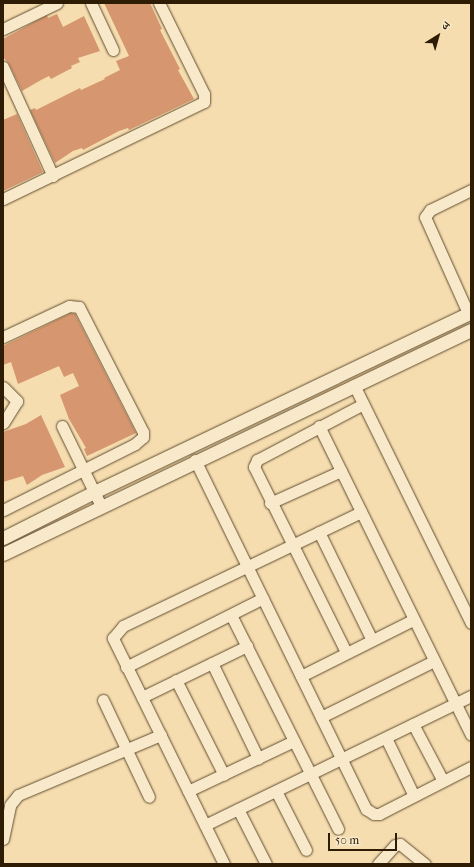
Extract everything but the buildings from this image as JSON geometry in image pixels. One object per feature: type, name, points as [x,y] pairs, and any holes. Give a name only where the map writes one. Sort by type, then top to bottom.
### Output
[{"type":"street","points":[[3,29],[57,3]]},
{"type":"street","points":[[91,3],[113,50]]},
{"type":"street","points":[[3,199],[204,102],[204,94],[159,3]]},
{"type":"street","points":[[3,67],[53,176]]},
{"type":"street","points":[[3,538],[94,492],[470,313],[425,217],[430,210],[471,190]]},
{"type":"street","points":[[3,337],[69,306],[79,307],[143,432],[143,437],[135,444],[3,510]]},
{"type":"street","points":[[3,554],[195,460],[471,330]]},
{"type":"street","points":[[354,386],[471,623]]},
{"type":"street","points":[[3,387],[17,401],[3,424]]},
{"type":"street","points":[[346,652],[291,546],[255,472],[255,463],[319,426],[363,404]]},
{"type":"street","points":[[62,426],[101,506]]},
{"type":"street","points":[[319,426],[413,620],[471,735]]},
{"type":"street","points":[[195,460],[321,717],[370,813],[379,814],[471,767]]},
{"type":"street","points":[[270,503],[341,471]]},
{"type":"street","points":[[224,864],[113,638],[116,631],[361,512]]},
{"type":"street","points":[[319,532],[372,640]]},
{"type":"street","points":[[126,667],[263,598]]},
{"type":"street","points":[[231,614],[338,829]]},
{"type":"street","points":[[301,676],[346,652],[413,620]]},
{"type":"street","points":[[142,697],[247,646]]},
{"type":"street","points":[[321,717],[434,661]]},
{"type":"street","points":[[212,663],[258,758]]},
{"type":"street","points":[[176,680],[224,775]]},
{"type":"street","points":[[205,825],[471,696]]},
{"type":"street","points":[[103,700],[149,797]]},
{"type":"street","points":[[413,724],[443,781]]},
{"type":"street","points":[[3,839],[10,805],[18,795],[161,735]]},
{"type":"street","points":[[386,738],[414,796]]},
{"type":"street","points":[[188,791],[294,741]]},
{"type":"street","points":[[276,791],[306,850]]},
{"type":"street","points":[[238,809],[266,864]]},
{"type":"street","points":[[378,864],[394,845],[400,844],[425,864]]}]
